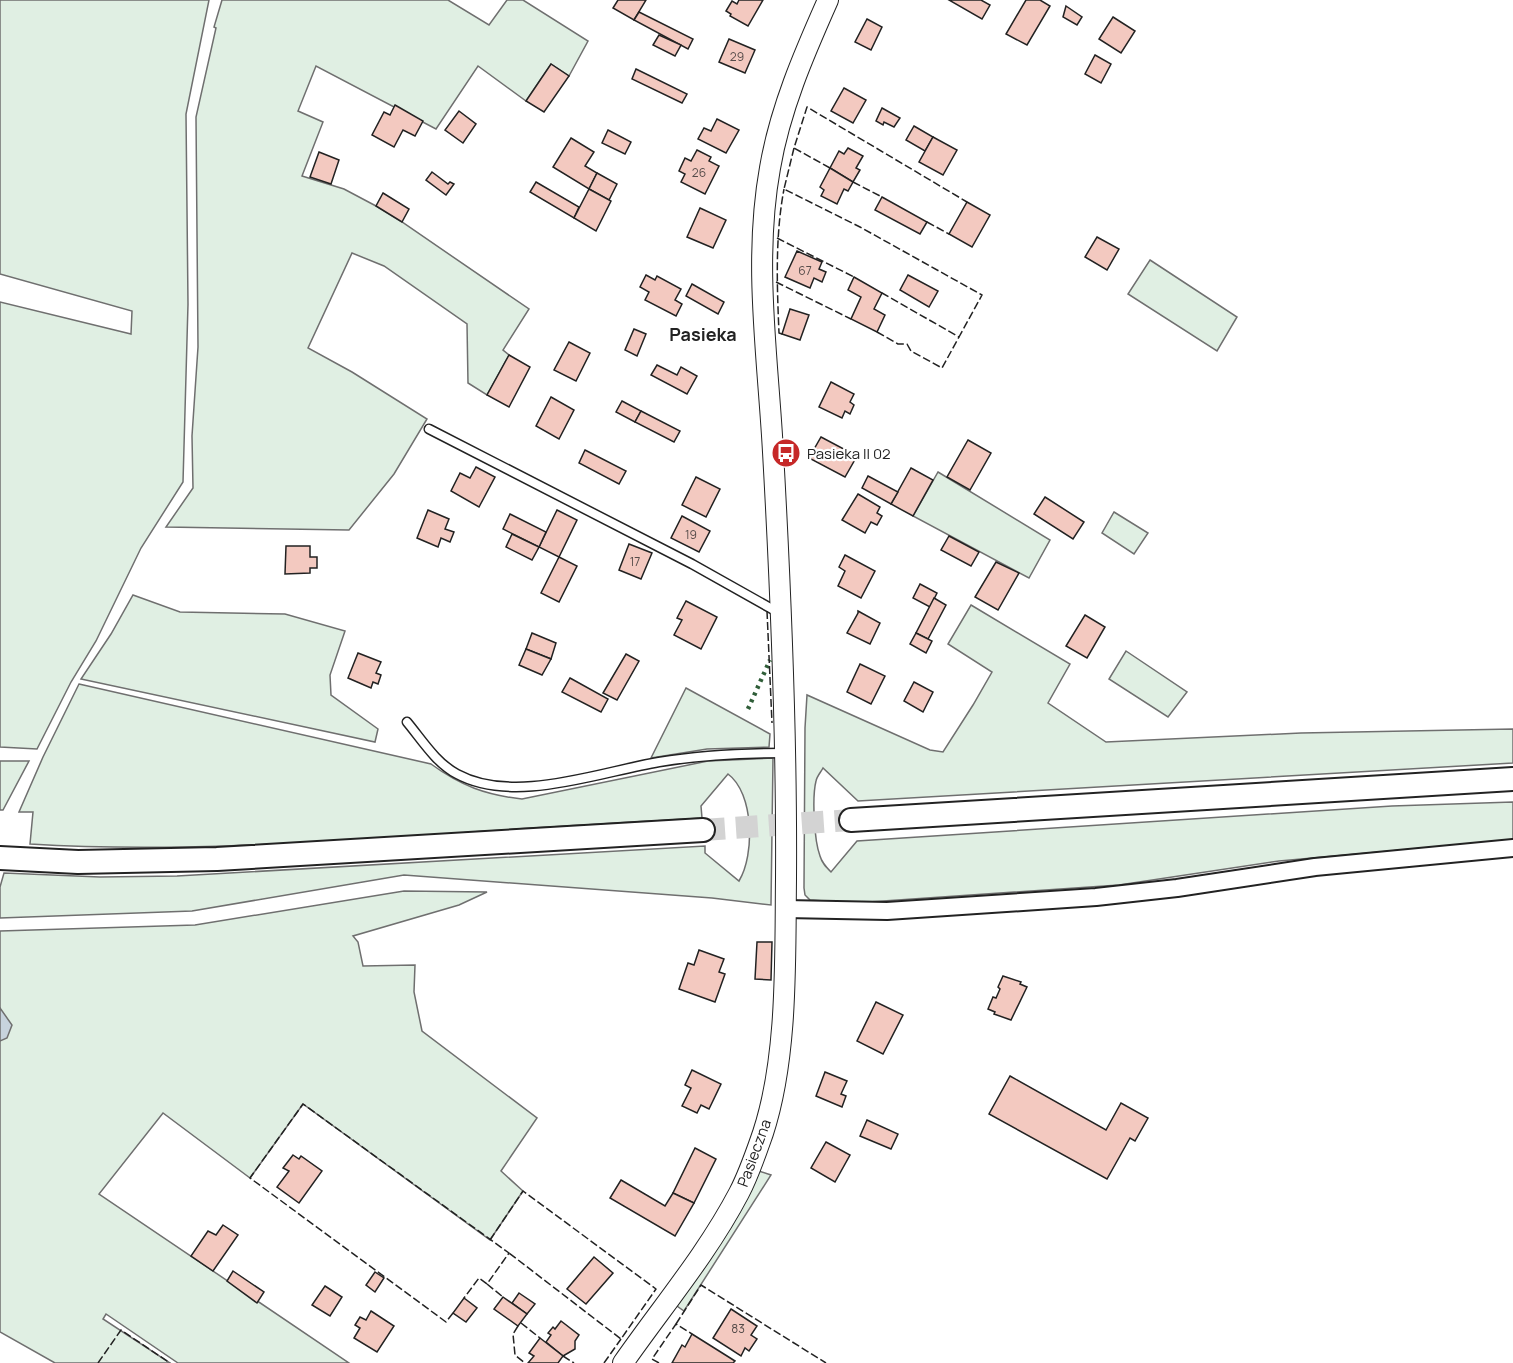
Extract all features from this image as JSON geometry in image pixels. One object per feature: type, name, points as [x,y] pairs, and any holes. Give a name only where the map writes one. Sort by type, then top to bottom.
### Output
[{"type":"main road","points":[[851,820],[1513,779]]},
{"type":"main road","points":[[0,858],[101,862],[217,860],[703,830]]},
{"type":"street","name":"Pasieczna","points":[[623,1363],[718,1229],[741,1189],[771,1106],[777,1071],[782,1019],[786,909],[786,753],[782,614],[762,293],[764,217],[771,161],[784,112],[799,68],[828,0]]},
{"type":"street","points":[[786,909],[895,911],[1096,897],[1177,888],[1315,867],[1513,848]]},
{"type":"lane","points":[[429,429],[692,564],[782,614]]},
{"type":"lane","points":[[407,722],[444,766],[459,776],[500,788],[532,787],[658,762],[718,754],[786,753]]},
{"type":"green space","points":[[0,0],[209,0],[186,114],[188,304],[183,482],[141,548],[96,641],[71,682],[37,749],[0,747],[0,302],[131,334],[132,311],[0,274]]},
{"type":"green space","points":[[222,0],[448,0],[489,25],[507,0],[523,0],[588,41],[569,76],[551,64],[526,101],[478,66],[436,129],[316,66],[298,111],[323,122],[302,176],[344,189],[376,206],[529,309],[503,350],[509,355],[487,395],[468,383],[467,324],[384,266],[352,253],[308,348],[352,372],[427,419],[394,474],[349,530],[166,527],[193,488],[192,436],[198,347],[196,117],[216,28],[214,27]]},
{"type":"green space","points":[[1150,260],[1237,317],[1217,351],[1128,294]]},
{"type":"green space","points":[[938,472],[1050,540],[1029,578],[913,516]]},
{"type":"green space","points":[[1114,512],[1148,533],[1134,554],[1102,533]]},
{"type":"green space","points":[[133,595],[180,612],[285,614],[345,631],[330,675],[331,695],[378,729],[375,742],[81,679],[111,634]]},
{"type":"green space","points":[[971,605],[1070,664],[1048,703],[1106,742],[1301,733],[1513,729],[1513,763],[858,801],[823,768],[815,788],[815,829],[821,858],[831,872],[857,841],[1392,806],[1513,802],[1513,840],[1279,861],[1119,885],[854,903],[810,900],[805,895],[804,888],[807,695],[930,750],[943,752],[992,672],[948,644]]},
{"type":"green space","points":[[1126,651],[1187,692],[1168,717],[1109,679]]},
{"type":"green space","points":[[79,684],[431,764],[474,788],[522,799],[708,761],[773,758],[771,905],[712,898],[404,875],[192,911],[0,918],[0,887],[4,873],[100,877],[177,876],[705,846],[705,853],[739,881],[748,856],[747,809],[737,783],[728,774],[701,806],[702,818],[246,845],[138,847],[30,844],[33,812],[19,812]]},
{"type":"green space","points":[[686,688],[770,734],[769,747],[707,749],[651,758]]},
{"type":"green space","points":[[0,761],[29,761],[3,810],[0,810]]},
{"type":"green space","points":[[404,891],[487,892],[459,905],[353,936],[358,942],[363,966],[415,965],[414,992],[422,1031],[537,1118],[501,1171],[523,1191],[490,1240],[303,1104],[250,1178],[163,1113],[99,1194],[349,1363],[178,1363],[106,1314],[103,1319],[170,1363],[55,1363],[0,1332],[0,931],[195,925]]},
{"type":"green space","points":[[759,1171],[771,1175],[684,1311],[677,1306],[732,1222]]},
{"type":"shaded area","points":[[0,1008],[12,1025],[7,1038],[0,1041]]},
{"type":"building","points":[[618,0],[646,0],[634,20],[613,8]]},
{"type":"building","points":[[739,0],[763,0],[748,26],[730,16],[731,14],[726,11],[732,1],[737,4]]},
{"type":"building","points":[[949,0],[981,0],[990,5],[982,19]]},
{"type":"building","points":[[1026,0],[1040,0],[1050,6],[1027,45],[1006,34]]},
{"type":"building","points":[[1066,6],[1082,17],[1077,25],[1063,17]]},
{"type":"building","points":[[639,12],[693,39],[688,49],[634,20]]},
{"type":"building","points":[[1113,17],[1135,31],[1121,53],[1099,39]]},
{"type":"building","points":[[867,19],[882,27],[871,50],[855,42]]},
{"type":"building","points":[[659,35],[681,45],[675,56],[653,45]]},
{"type":"building","points":[[729,39],[755,50],[745,73],[719,62]]},
{"type":"building","points":[[1095,55],[1111,64],[1101,83],[1085,74]]},
{"type":"building","points":[[551,64],[569,76],[544,112],[526,101]]},
{"type":"building","points":[[636,69],[687,94],[682,103],[632,79]]},
{"type":"building","points":[[844,88],[866,100],[853,123],[831,111]]},
{"type":"building","points":[[395,105],[423,121],[415,136],[403,130],[394,147],[372,135],[384,112],[390,115]]},
{"type":"building","points":[[882,108],[900,118],[894,127],[876,121]]},
{"type":"building","points":[[459,111],[476,124],[463,143],[445,130]]},
{"type":"building","points":[[717,119],[739,130],[726,153],[698,139],[704,128],[711,131]]},
{"type":"building","points":[[914,126],[933,137],[925,151],[906,140]]},
{"type":"building","points":[[608,130],[631,142],[625,154],[602,143]]},
{"type":"building","points":[[933,137],[957,150],[943,175],[919,162]]},
{"type":"building","points":[[571,138],[594,152],[585,166],[597,173],[589,189],[553,167]]},
{"type":"building","points":[[848,148],[863,156],[856,168],[860,170],[853,182],[830,168],[839,151],[844,154]]},
{"type":"building","points":[[697,150],[711,157],[709,161],[719,166],[705,194],[681,182],[685,174],[679,171],[685,158],[691,161]]},
{"type":"building","points":[[319,152],[339,160],[331,184],[310,177]]},
{"type":"building","points":[[830,168],[853,182],[848,191],[844,189],[837,204],[821,196],[824,190],[820,187]]},
{"type":"building","points":[[432,172],[448,184],[450,182],[454,184],[446,195],[426,180]]},
{"type":"building","points":[[597,173],[617,184],[609,200],[589,189]]},
{"type":"building","points":[[536,182],[579,207],[574,218],[530,192]]},
{"type":"building","points":[[589,189],[611,201],[596,231],[574,218]]},
{"type":"building","points":[[383,193],[409,209],[402,222],[376,206]]},
{"type":"building","points":[[882,197],[927,222],[920,234],[875,210]]},
{"type":"building","points":[[967,202],[990,215],[972,247],[949,234]]},
{"type":"building","points":[[700,208],[726,220],[713,248],[687,237]]},
{"type":"building","points":[[1097,237],[1119,249],[1107,270],[1085,257]]},
{"type":"building","points":[[797,251],[822,262],[819,269],[826,272],[822,282],[814,278],[810,288],[785,277]]},
{"type":"building","points":[[646,275],[655,280],[657,276],[681,289],[675,300],[682,304],[676,316],[645,300],[649,292],[640,287]]},
{"type":"building","points":[[908,275],[938,291],[929,307],[900,290]]},
{"type":"building","points":[[854,277],[882,293],[874,309],[885,315],[877,332],[851,319],[861,297],[848,290]]},
{"type":"building","points":[[692,284],[724,302],[718,314],[686,296]]},
{"type":"building","points":[[790,309],[809,315],[800,340],[782,334]]},
{"type":"building","points":[[634,329],[646,334],[637,356],[625,350]]},
{"type":"building","points":[[569,342],[590,353],[576,381],[554,370]]},
{"type":"building","points":[[509,355],[530,367],[509,407],[487,395]]},
{"type":"building","points":[[657,365],[677,375],[681,367],[697,376],[687,394],[651,375]]},
{"type":"building","points":[[831,382],[854,394],[850,402],[854,405],[850,414],[845,411],[842,418],[819,407]]},
{"type":"building","points":[[551,397],[574,410],[559,439],[536,426]]},
{"type":"building","points":[[622,401],[641,411],[635,422],[616,412]]},
{"type":"building","points":[[641,411],[680,431],[674,442],[635,422]]},
{"type":"building","points":[[821,437],[857,456],[845,477],[809,458]]},
{"type":"building","points":[[968,440],[991,453],[970,490],[947,477]]},
{"type":"building","points":[[585,450],[626,471],[619,484],[579,463]]},
{"type":"building","points":[[476,467],[495,477],[479,507],[451,491],[460,473],[470,478]]},
{"type":"building","points":[[911,468],[933,480],[913,516],[891,504]]},
{"type":"building","points":[[868,476],[898,492],[891,504],[862,488]]},
{"type":"building","points":[[696,477],[720,489],[706,517],[682,505]]},
{"type":"building","points":[[858,494],[880,507],[877,513],[882,516],[877,525],[871,522],[865,533],[842,520]]},
{"type":"building","points":[[1045,497],[1084,522],[1073,539],[1034,514]]},
{"type":"building","points":[[428,510],[449,519],[445,529],[454,532],[450,542],[441,538],[438,547],[417,538]]},
{"type":"building","points":[[557,510],[577,520],[559,557],[539,547]]},
{"type":"building","points":[[510,514],[546,532],[539,547],[503,529]]},
{"type":"building","points":[[682,516],[710,531],[699,552],[671,538]]},
{"type":"building","points":[[512,534],[539,547],[532,560],[506,547]]},
{"type":"building","points":[[949,536],[979,552],[971,566],[941,550]]},
{"type":"building","points":[[629,544],[652,553],[641,579],[619,570]]},
{"type":"building","points":[[286,546],[310,546],[310,557],[317,557],[317,568],[310,568],[310,573],[285,574]]},
{"type":"building","points":[[845,555],[875,571],[861,598],[838,586],[845,571],[839,567]]},
{"type":"building","points":[[559,557],[577,566],[559,602],[541,593]]},
{"type":"building","points":[[996,562],[1019,573],[998,610],[975,597]]},
{"type":"building","points":[[920,584],[937,593],[930,607],[913,598]]},
{"type":"building","points":[[934,598],[946,605],[928,639],[916,633]]},
{"type":"building","points":[[686,601],[717,617],[701,649],[674,635],[682,620],[677,618]]},
{"type":"building","points":[[858,611],[880,623],[870,644],[847,633]]},
{"type":"building","points":[[1085,615],[1105,627],[1087,658],[1066,646]]},
{"type":"building","points":[[532,633],[556,643],[551,659],[526,649]]},
{"type":"building","points":[[916,633],[932,641],[926,653],[910,644]]},
{"type":"building","points":[[526,649],[551,659],[542,675],[519,665]]},
{"type":"building","points":[[358,653],[381,662],[376,673],[381,675],[378,684],[373,682],[371,688],[348,678]]},
{"type":"building","points":[[626,654],[639,661],[617,700],[603,693]]},
{"type":"building","points":[[860,664],[885,676],[871,704],[847,692]]},
{"type":"building","points":[[570,678],[608,699],[601,712],[562,692]]},
{"type":"building","points":[[914,682],[933,692],[923,712],[904,701]]},
{"type":"building","points":[[757,942],[772,942],[771,980],[755,979]]},
{"type":"building","points":[[699,950],[724,959],[719,972],[725,974],[715,1002],[679,989],[688,963],[694,965]]},
{"type":"building","points":[[1003,976],[1021,982],[1020,984],[1027,987],[1011,1020],[994,1014],[995,1012],[988,1009],[993,997],[996,998]]},
{"type":"building","points":[[876,1002],[903,1015],[883,1054],[857,1041]]},
{"type":"building","points":[[692,1070],[721,1084],[709,1109],[701,1105],[697,1113],[682,1106],[691,1088],[685,1085]]},
{"type":"building","points":[[825,1072],[847,1081],[841,1094],[846,1096],[842,1107],[816,1096]]},
{"type":"building","points":[[1010,1076],[1106,1130],[1121,1103],[1148,1118],[1135,1141],[1130,1138],[1107,1179],[989,1114]]},
{"type":"building","points":[[867,1120],[898,1134],[891,1149],[860,1136]]},
{"type":"building","points":[[826,1142],[850,1155],[835,1182],[811,1168]]},
{"type":"building","points":[[695,1148],[716,1159],[694,1203],[673,1193]]},
{"type":"building","points":[[293,1155],[299,1159],[301,1156],[322,1171],[299,1203],[277,1187],[289,1171],[283,1168]]},
{"type":"building","points":[[621,1180],[665,1206],[673,1193],[694,1203],[675,1236],[610,1198]]},
{"type":"building","points":[[223,1225],[238,1235],[213,1271],[191,1256],[208,1231],[216,1235]]},
{"type":"building","points":[[594,1257],[613,1273],[586,1304],[567,1289]]},
{"type":"building","points":[[233,1271],[264,1292],[257,1303],[227,1281]]},
{"type":"building","points":[[375,1272],[384,1278],[375,1292],[366,1285]]},
{"type":"building","points":[[325,1286],[342,1297],[330,1316],[312,1305]]},
{"type":"building","points":[[519,1293],[535,1304],[527,1314],[512,1303]]},
{"type":"building","points":[[503,1297],[527,1314],[518,1326],[494,1309]]},
{"type":"building","points":[[464,1298],[477,1308],[466,1322],[453,1313]]},
{"type":"building","points":[[731,1309],[757,1326],[751,1335],[757,1339],[749,1351],[745,1348],[741,1356],[713,1338]]},
{"type":"building","points":[[371,1311],[394,1326],[377,1352],[354,1338],[360,1328],[355,1325],[360,1317],[366,1320]]},
{"type":"building","points":[[561,1321],[579,1335],[575,1341],[575,1349],[563,1356],[546,1342],[551,1335],[548,1333],[553,1327],[555,1329]]},
{"type":"building","points":[[692,1334],[735,1361],[733,1363],[672,1363],[682,1345],[685,1347]]},
{"type":"building","points":[[540,1338],[563,1356],[558,1363],[528,1363],[534,1356],[529,1353]]},
{"type":"tunnel","points":[[703,830],[851,820]]},
{"type":"hedge","points":[[748,709],[770,660]]},
{"type":"fence","points":[[830,168],[794,148],[807,107],[967,202]]},
{"type":"fence","points":[[794,148],[784,189],[860,227],[982,295],[959,337],[882,293]]},
{"type":"fence","points":[[853,182],[882,197]]},
{"type":"fence","points":[[782,334],[779,333],[777,261],[784,189]]},
{"type":"fence","points":[[927,222],[949,234]]},
{"type":"fence","points":[[777,238],[854,277]]},
{"type":"fence","points":[[776,282],[851,319]]},
{"type":"fence","points":[[877,332],[898,344],[907,344],[911,351],[942,368],[959,337]]},
{"type":"fence","points":[[767,611],[772,723]]},
{"type":"fence","points":[[453,1313],[446,1322],[250,1178],[303,1104],[509,1253],[487,1284],[479,1278],[464,1298]]},
{"type":"fence","points":[[490,1240],[523,1191],[656,1289],[621,1339],[509,1253]]},
{"type":"fence","points":[[487,1284],[503,1297]]},
{"type":"fence","points":[[676,1324],[701,1285],[826,1363]]},
{"type":"fence","points":[[521,1323],[540,1338]]},
{"type":"fence","points":[[659,1363],[652,1359],[676,1324],[692,1334]]},
{"type":"fence","points":[[518,1326],[513,1334],[515,1355],[525,1363]]},
{"type":"fence","points":[[98,1363],[121,1330],[170,1363]]},
{"type":"fence","points":[[604,1363],[621,1339]]},
{"type":"fence","points":[[563,1356],[574,1363]]},
{"type":"place","name":"Pasieka II 02","points":[[786,453]]},
{"type":"district","name":"Pasieka","points":[[703,334]]}]
